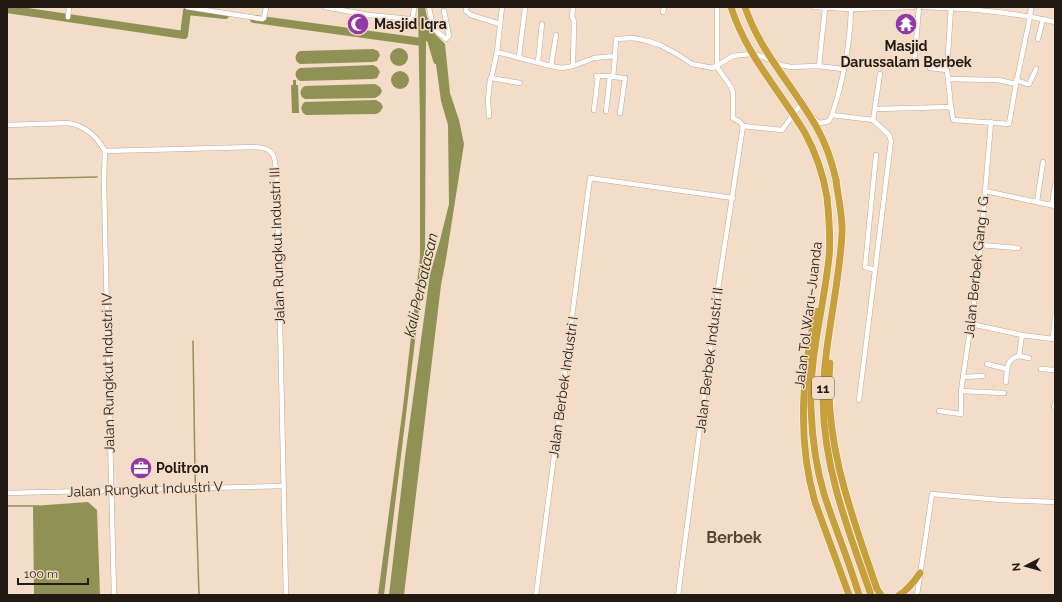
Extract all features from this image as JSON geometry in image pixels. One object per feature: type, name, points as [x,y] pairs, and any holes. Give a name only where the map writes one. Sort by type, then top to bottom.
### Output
[{"type":"highway","name":"Jalan Tol Waru–Juanda","points":[[731,7],[739,31],[805,134],[824,181],[827,196],[830,233],[828,258],[814,355],[811,406],[813,434],[816,461],[824,494],[859,595]]},
{"type":"highway","name":"Jalan Tol Waru–Juanda","points":[[744,7],[749,21],[766,52],[818,130],[832,164],[836,180],[842,232],[825,374],[823,402],[824,432],[827,456],[835,487],[870,593]]},
{"type":"highway","points":[[828,258],[814,318],[809,351],[803,420],[804,447],[811,489],[815,502],[850,595]]},
{"type":"highway","points":[[838,269],[838,301],[830,369],[830,410],[840,473],[877,589],[881,595]]},
{"type":"highway","points":[[856,526],[865,543],[881,589],[889,595]]},
{"type":"highway","points":[[899,595],[908,589],[920,573]]},
{"type":"street","points":[[68,17],[69,7]]},
{"type":"street","points":[[187,7],[263,18],[266,7]]},
{"type":"street","points":[[228,7],[228,13]]},
{"type":"street","points":[[325,7],[369,15],[411,19],[413,17],[414,7]]},
{"type":"street","points":[[428,7],[433,28],[446,39],[449,36],[444,11]]},
{"type":"street","points":[[466,7],[466,11],[471,15],[500,24]]},
{"type":"street","points":[[489,116],[488,100],[497,52],[502,7]]},
{"type":"street","points":[[573,7],[573,66]]},
{"type":"street","points":[[718,7],[717,67],[731,87],[733,93],[733,118],[740,122],[743,126],[782,130],[803,103],[817,122],[820,123],[829,121],[832,115],[843,69],[851,9]]},
{"type":"street","points":[[814,7],[851,9],[914,7]]},
{"type":"street","points":[[914,65],[919,7]]},
{"type":"street","points":[[923,7],[969,8],[1030,16],[1055,22]]},
{"type":"street","points":[[951,8],[947,70],[953,119],[1009,124],[1031,7]]},
{"type":"street","points":[[519,57],[526,8]]},
{"type":"street","points":[[819,66],[823,8]]},
{"type":"street","points":[[1038,39],[1043,19]]},
{"type":"street","points":[[538,62],[542,24]]},
{"type":"street","points":[[552,66],[556,35]]},
{"type":"street","points":[[606,111],[615,56],[616,39],[633,38],[660,46],[692,64],[713,68],[734,56],[750,54],[761,56],[781,65],[792,67],[819,66],[843,69]]},
{"type":"street","points":[[497,52],[562,68],[573,66],[594,58],[615,56]]},
{"type":"street","points":[[930,68],[947,70]]},
{"type":"street","points":[[948,79],[998,80],[1029,84],[1036,69]]},
{"type":"street","points":[[873,120],[880,74]]},
{"type":"street","points":[[594,110],[597,76],[612,76],[625,78],[620,113]]},
{"type":"street","points":[[491,78],[520,83]]},
{"type":"street","points":[[875,109],[951,107]]},
{"type":"street","points":[[832,115],[873,120],[890,135],[891,142],[858,400]]},
{"type":"street","name":"Jalan Berbek Gang I G","points":[[939,411],[960,414],[961,391],[978,274],[991,122]]},
{"type":"street","points":[[7,125],[68,123],[76,125],[89,131],[95,136],[106,152]]},
{"type":"street","name":"Jalan Berbek Industri II","points":[[678,595],[719,282],[743,126]]},
{"type":"street","name":"Jalan Rungkut Industri III","points":[[106,152],[255,147],[268,149],[274,155],[278,218],[286,595]]},
{"type":"street","name":"Jalan Rungkut Industri IV","points":[[106,152],[104,180],[104,232],[114,595]]},
{"type":"street","points":[[875,270],[865,267],[876,155]]},
{"type":"street","points":[[1037,202],[1043,162]]},
{"type":"street","name":"Jalan Berbek Industri I","points":[[536,595],[590,178],[733,198]]},
{"type":"street","points":[[985,191],[1054,206],[1055,185]]},
{"type":"street","points":[[980,244],[1018,248]]},
{"type":"street","points":[[971,324],[1022,335],[1054,339],[1055,316]]},
{"type":"street","points":[[1019,356],[1022,335]]},
{"type":"street","points":[[1006,382],[1007,369],[1010,360],[1013,357],[1019,356],[1029,358]]},
{"type":"street","points":[[986,364],[1007,369]]},
{"type":"street","points":[[1041,369],[1055,370]]},
{"type":"street","points":[[963,377],[983,376]]},
{"type":"street","points":[[961,391],[1004,393]]},
{"type":"street","points":[[1054,407],[1055,403]]},
{"type":"street","name":"Jalan Rungkut Industri V","points":[[7,493],[283,486]]},
{"type":"street","points":[[917,595],[932,494],[1055,502]]},
{"type":"water","name":"Kali Perbatasan","points":[[418,7],[425,7],[427,17],[435,34],[445,44],[450,93],[459,120],[464,144],[441,285],[404,595],[389,595],[405,457],[430,274],[449,204],[448,125],[441,101],[433,42],[426,41],[425,259],[384,595],[378,595],[403,407],[420,257]]},
{"type":"water","points":[[395,48],[403,48],[408,53],[406,64],[403,66],[395,66],[390,61],[390,53]]},
{"type":"water","points":[[373,49],[378,51],[380,55],[377,61],[373,62],[300,64],[296,58],[300,51]]},
{"type":"water","points":[[373,65],[377,67],[380,72],[377,78],[373,79],[300,81],[296,74],[300,68]]},
{"type":"water","points":[[400,71],[406,74],[409,80],[406,86],[400,89],[394,86],[391,80],[394,74]]},
{"type":"water","points":[[293,80],[296,80],[296,85],[298,85],[299,113],[292,113],[291,85],[293,85]]},
{"type":"water","points":[[375,84],[380,87],[382,91],[380,95],[375,98],[305,99],[300,92],[305,86]]},
{"type":"water","points":[[376,100],[381,103],[383,107],[380,112],[376,114],[306,115],[301,108],[305,102]]},
{"type":"water","points":[[88,502],[97,510],[100,595],[34,595],[33,506]]},
{"type":"waterway","points":[[7,9],[184,35],[187,11],[225,15]]},
{"type":"waterway","points":[[254,19],[422,42]]},
{"type":"waterway","name":"Kali Perbatasan","points":[[429,33],[437,60]]},
{"type":"waterway","points":[[7,179],[97,177]]},
{"type":"waterway","points":[[193,341],[199,595]]},
{"type":"waterway","points":[[7,506],[39,506]]},
{"type":"place","name":"Masjid Iqra","points":[[358,24]]},
{"type":"place","name":"Masjid Darussalam Berbek","points":[[906,24]]},
{"type":"place","name":"Politron","points":[[141,468]]},
{"type":"district","name":"Berbek","points":[[734,537]]}]
